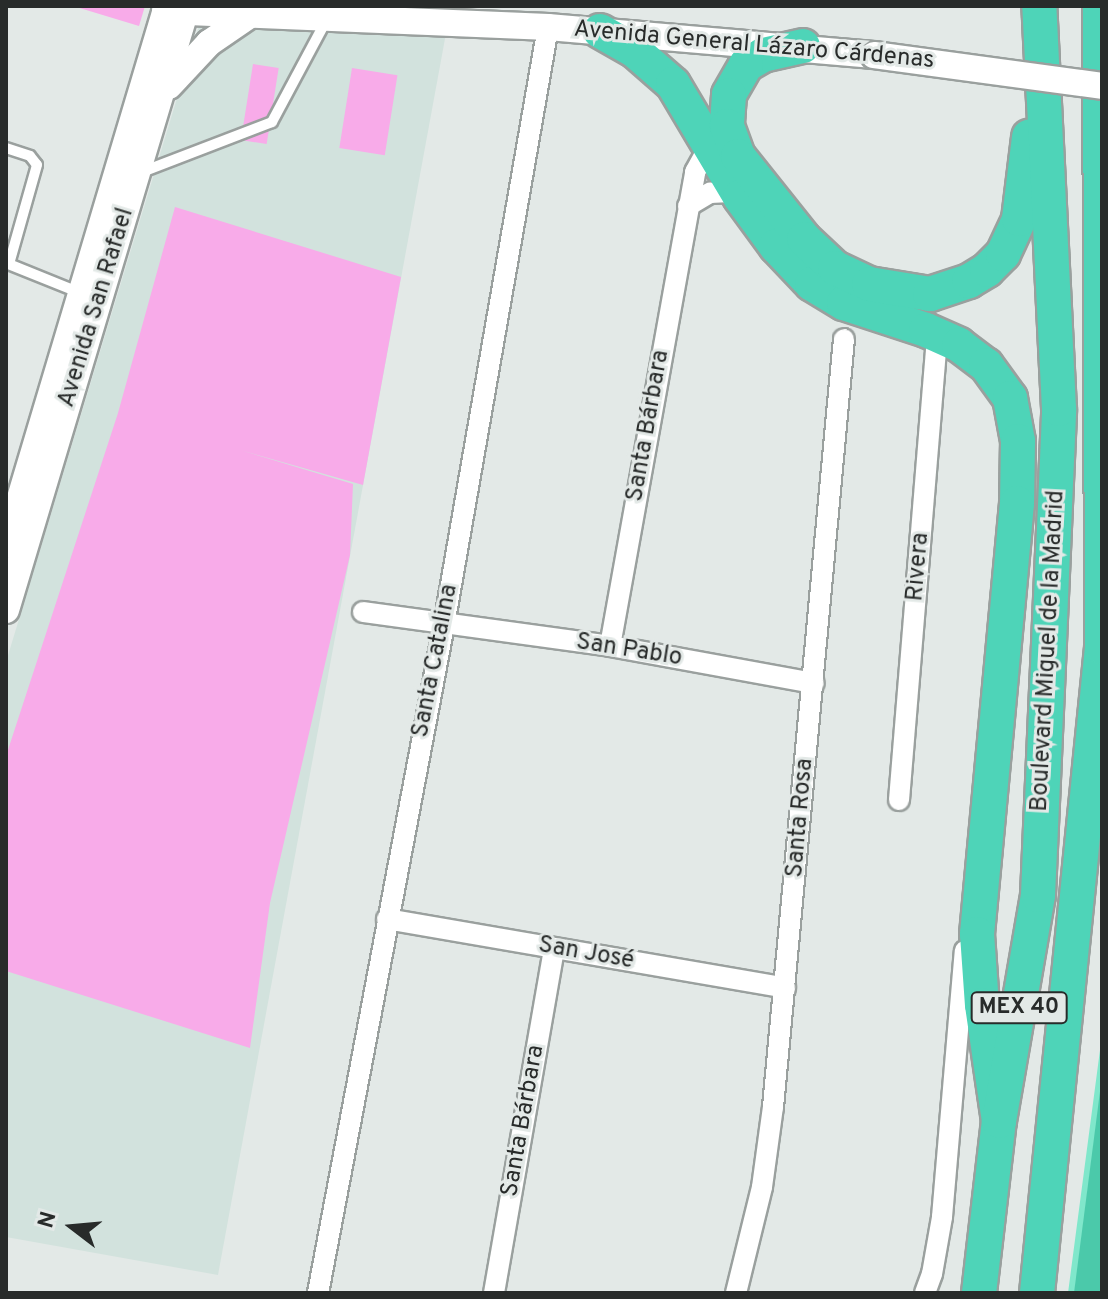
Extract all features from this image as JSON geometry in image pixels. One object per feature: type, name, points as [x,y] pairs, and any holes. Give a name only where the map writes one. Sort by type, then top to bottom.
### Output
[{"type":"highway","name":"Boulevard Miguel de la Madrid","points":[[979,1293],[999,1121],[1038,895],[1059,409],[1039,6]]},
{"type":"highway","name":"Boulevard Miguel de la Madrid","points":[[1037,1293],[1102,647],[1100,6]]},
{"type":"highway","points":[[600,31],[650,62],[673,84],[724,153],[835,268],[869,284],[908,293],[930,294],[950,289],[987,270],[1012,239],[1019,219],[1042,58]]},
{"type":"highway","points":[[803,46],[754,59],[738,73],[729,95],[724,153],[740,197],[776,246],[812,284],[844,303],[937,334],[959,345],[994,373],[1015,413],[1017,503],[978,901],[982,1005],[999,1121]]},
{"type":"street","name":"Avenida General Lázaro Cárdenas","points":[[176,9],[548,27],[803,46],[1102,86]]},
{"type":"street","name":"Avenida San Rafael","points":[[6,610],[159,98],[176,9]]},
{"type":"street","name":"Avenida San Rafael","points":[[6,545],[81,293],[176,9]]},
{"type":"street","points":[[159,98],[189,61],[253,13]]},
{"type":"street","name":"Santa Catalina","points":[[318,1293],[444,625],[548,27]]},
{"type":"street","name":"Santa Bárbara","points":[[610,646],[688,206],[699,162],[724,153]]},
{"type":"street","points":[[688,206],[710,193],[730,192],[740,197]]},
{"type":"street","name":"Rivera","points":[[899,800],[937,334]]},
{"type":"street","name":"Santa Rosa","points":[[736,1293],[762,1187],[785,988],[844,339]]},
{"type":"street","name":"San Pablo","points":[[363,612],[610,646],[814,683]]},
{"type":"street","points":[[925,1293],[932,1274],[942,1217],[965,956],[970,922],[978,901]]},
{"type":"street","name":"San José","points":[[387,919],[785,988]]},
{"type":"street","name":"Santa Bárbara","points":[[494,1293],[554,949]]},
{"type":"lane","points":[[137,173],[272,122],[328,17]]},
{"type":"lane","points":[[6,148],[30,156],[37,165],[7,264],[81,293]]},
{"type":"shaded area","points":[[205,6],[451,6],[218,1275],[6,1237],[6,662]]},
{"type":"shaded area","points":[[1102,1033],[1102,1293],[1068,1293],[1100,1050]]},
{"type":"shaded area","points":[[1102,1076],[1102,1293],[1074,1293]]},
{"type":"building","points":[[73,6],[145,6],[139,26]]},
{"type":"building","points":[[253,64],[279,68],[267,144],[241,140]]},
{"type":"building","points":[[352,68],[397,75],[385,155],[339,148]]},
{"type":"building","points":[[175,207],[401,277],[363,485],[240,450],[353,484],[350,555],[270,903],[250,1048],[6,971],[6,756],[118,413]]}]
